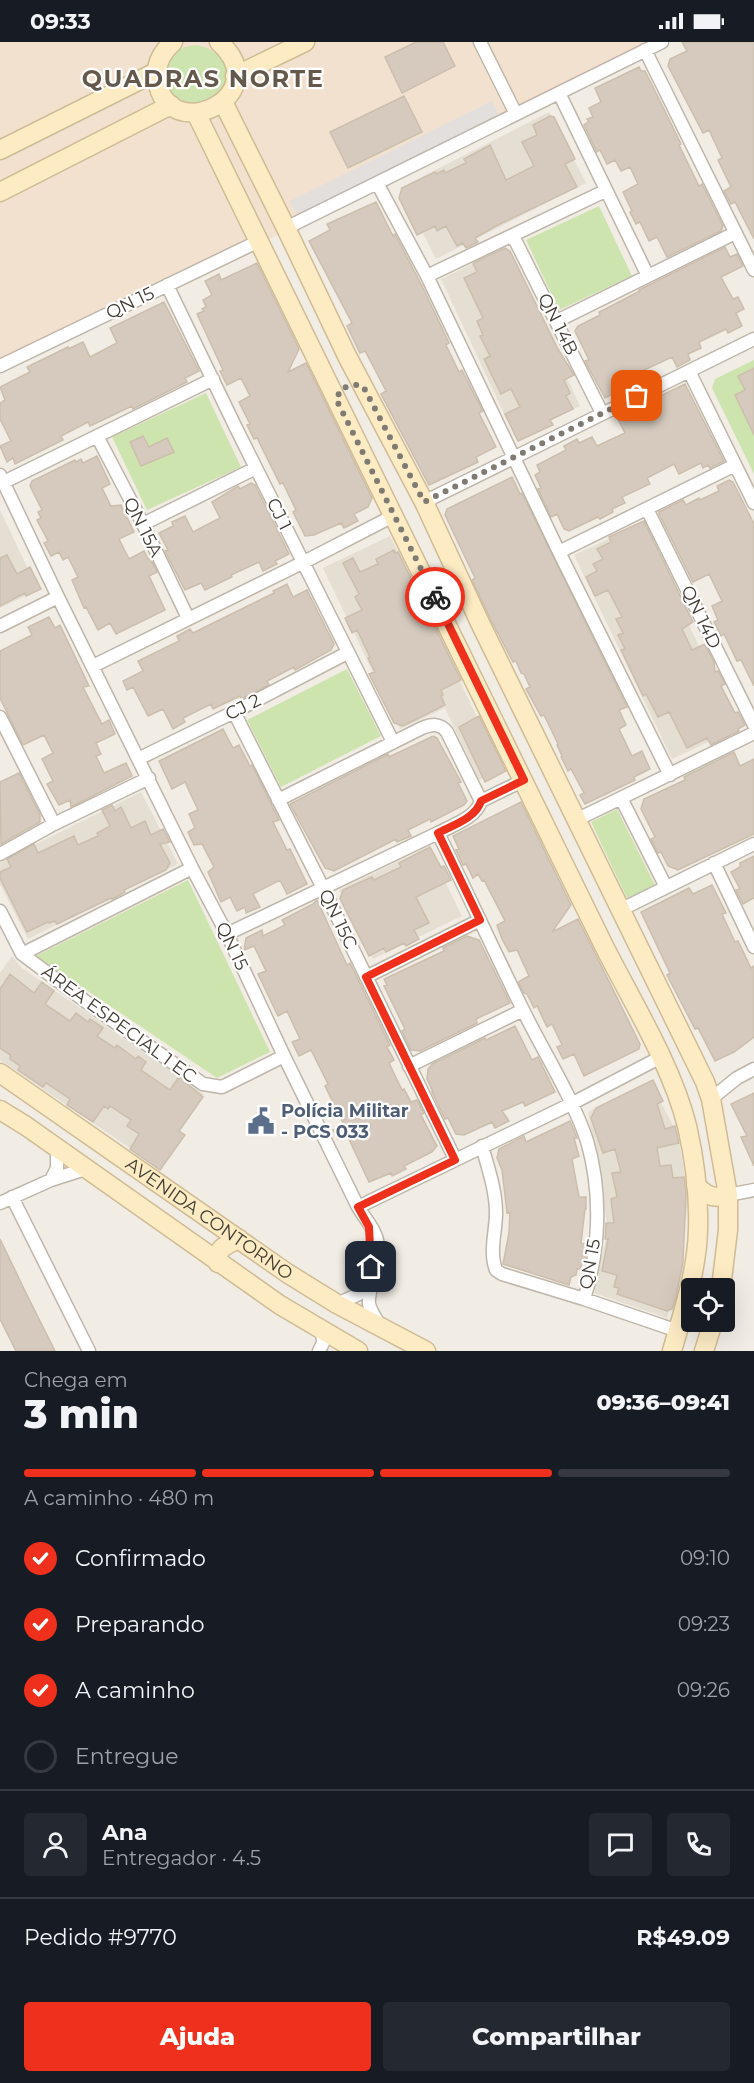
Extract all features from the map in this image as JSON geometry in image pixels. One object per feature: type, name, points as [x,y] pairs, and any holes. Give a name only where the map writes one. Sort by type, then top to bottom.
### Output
[{"type":"main road","points":[[166,44],[156,72],[158,85],[163,96],[171,105],[183,111],[196,113],[211,110],[223,102],[232,90],[235,76],[231,57],[219,42]]},
{"type":"main road","points":[[235,76],[304,42]]},
{"type":"main road","points":[[0,150],[156,72]]},
{"type":"main road","points":[[223,102],[347,356],[424,502],[481,625],[578,819],[708,1090],[728,1195],[728,1230],[722,1278]]},
{"type":"main road","points":[[0,192],[171,105]]},
{"type":"main road","points":[[196,113],[605,948],[661,1057],[676,1092],[687,1125],[696,1185],[698,1231],[693,1271],[672,1351]]},
{"type":"main road","points":[[320,367],[332,371],[338,370],[347,356]]},
{"type":"main road","points":[[336,399],[342,388],[363,386]]},
{"type":"main road","points":[[455,638],[465,643],[475,642],[481,634],[481,625]]},
{"type":"main road","points":[[587,909],[598,913],[604,912],[618,902]]},
{"type":"main road","points":[[605,948],[605,939],[612,931],[618,929],[633,932]]},
{"type":"main road","name":"AVENIDA CONTORNO","points":[[0,1073],[337,1304],[426,1351]]},
{"type":"main road","points":[[26,1126],[35,1126],[41,1122],[46,1115],[46,1104]]},
{"type":"main road","name":"AVENIDA CONTORNO","points":[[0,1110],[26,1126],[218,1263],[353,1350]]},
{"type":"main road","points":[[696,1185],[708,1196],[728,1195]]},
{"type":"main road","points":[[698,1231],[705,1219],[711,1216],[718,1216],[728,1230]]},
{"type":"main road","points":[[218,1263],[217,1257],[221,1249],[239,1239]]},
{"type":"main road","points":[[704,1351],[710,1332]]},
{"type":"street","points":[[480,42],[516,114]]},
{"type":"street","points":[[286,228],[662,42]]},
{"type":"street","points":[[645,51],[754,270]]},
{"type":"street","points":[[558,93],[647,274]]},
{"type":"street","points":[[377,183],[427,276],[513,458],[670,775]]},
{"type":"street","points":[[427,276],[605,191]]},
{"type":"street","points":[[557,321],[735,232]]},
{"type":"street","name":"QN 14B","points":[[513,236],[602,413]]},
{"type":"street","name":"QN 15","points":[[0,366],[259,241]]},
{"type":"street","name":"CJ 1","points":[[167,285],[393,742]]},
{"type":"street","points":[[424,502],[754,339]]},
{"type":"street","points":[[689,370],[754,503]]},
{"type":"street","points":[[2,478],[97,436],[213,379]]},
{"type":"street","name":"QN 15A","points":[[97,436],[188,618]]},
{"type":"street","points":[[559,552],[735,465]]},
{"type":"street","points":[[143,524],[256,468]]},
{"type":"street","name":"QN 15","points":[[2,478],[58,597],[227,934],[358,1207],[369,1227],[375,1232],[379,1265],[369,1296],[369,1304],[381,1326]]},
{"type":"street","name":"QN 14D","points":[[647,509],[754,725]]},
{"type":"street","points":[[93,666],[394,515]]},
{"type":"street","points":[[0,626],[58,597]]},
{"type":"street","name":"CJ 2","points":[[138,759],[347,653]]},
{"type":"street","name":"QN 15C","points":[[234,712],[323,888],[455,1160]]},
{"type":"street","points":[[0,717],[5,742],[54,824]]},
{"type":"street","points":[[278,800],[430,725],[443,727],[481,801]]},
{"type":"street","points":[[578,819],[754,734]]},
{"type":"street","points":[[0,854],[54,824],[149,778]]},
{"type":"street","points":[[227,934],[471,816],[481,801],[524,780]]},
{"type":"street","points":[[621,798],[666,887]]},
{"type":"street","name":"QN 15","points":[[438,833],[571,1104],[586,1140],[593,1167],[596,1196],[596,1245],[592,1274],[584,1299]]},
{"type":"street","points":[[618,902],[666,887],[754,843]]},
{"type":"street","points":[[714,863],[754,947]]},
{"type":"street","points":[[0,910],[22,954],[192,868]]},
{"type":"street","points":[[366,977],[480,920]]},
{"type":"street","name":"ÁREA ESPECIAL 1 EC","points":[[22,954],[203,1084],[222,1087],[284,1056]]},
{"type":"street","points":[[409,1066],[523,1010]]},
{"type":"street","points":[[358,1207],[571,1104],[661,1057]]},
{"type":"street","points":[[708,1090],[754,1070]]},
{"type":"street","points":[[708,1090],[736,1078]]},
{"type":"street","points":[[482,1146],[492,1183],[496,1211],[492,1253],[496,1270],[502,1274],[678,1331]]},
{"type":"street","points":[[51,1180],[57,1168],[57,1149]]},
{"type":"street","points":[[0,1203],[51,1180],[85,1169]]},
{"type":"street","points":[[728,1195],[754,1190]]},
{"type":"street","points":[[12,1197],[89,1351]]},
{"type":"street","name":"QN 15","points":[[337,1304],[359,1294],[366,1284],[371,1267],[369,1227]]},
{"type":"street","points":[[319,1351],[323,1343],[322,1330]]},
{"type":"shaded area","points":[[0,42],[666,42],[0,373]]},
{"type":"shaded area","points":[[492,101],[499,115],[297,215],[290,201]]},
{"type":"shaded area","points":[[549,112],[586,183],[436,259],[400,188]]},
{"type":"shaded area","points":[[506,248],[580,406],[515,437],[441,279]]},
{"type":"shaded area","points":[[0,510],[38,590],[0,608]]},
{"type":"shaded area","points":[[641,524],[738,728],[672,759],[574,555]]},
{"type":"shaded area","points":[[390,536],[502,769],[479,780],[445,708],[400,729],[323,568]]},
{"type":"shaded area","points":[[141,792],[178,864],[28,939],[0,884],[0,862]]},
{"type":"shaded area","points":[[428,847],[462,916],[373,959],[339,890]]},
{"type":"shaded area","points":[[12,956],[22,968],[204,1094],[155,1165],[0,1060],[0,973]]},
{"type":"shaded area","points":[[649,1081],[678,1134],[688,1196],[682,1256],[667,1318],[594,1293],[608,1229],[588,1112]]},
{"type":"green space","points":[[196,45],[215,52],[220,57],[226,68],[226,81],[213,102],[183,106],[166,89],[167,65],[173,54]]},
{"type":"green space","points":[[599,206],[632,276],[559,310],[526,240]]},
{"type":"green space","points":[[754,360],[754,474],[712,388],[715,379]]},
{"type":"green space","points":[[206,393],[241,467],[147,510],[112,437]]},
{"type":"green space","points":[[347,669],[381,736],[281,787],[247,720]]},
{"type":"green space","points":[[617,809],[655,885],[627,898],[591,822]]},
{"type":"green space","points":[[188,880],[270,1052],[217,1078],[36,956]]},
{"type":"building","points":[[416,42],[443,42],[455,66],[402,93],[385,57]]},
{"type":"building","points":[[682,42],[754,42],[754,239],[735,202],[731,204],[724,191],[731,187],[718,160],[722,158],[709,130],[703,133],[668,66],[670,59],[687,51]]},
{"type":"building","points":[[639,67],[641,71],[645,71],[699,186],[702,184],[723,226],[721,231],[667,257],[657,237],[649,241],[640,222],[636,224],[630,212],[632,211],[623,192],[638,184],[630,167],[621,171],[615,160],[607,164],[600,150],[597,152],[584,125],[589,121],[587,119],[593,117],[589,108],[601,102],[595,88]]},
{"type":"building","points":[[404,96],[422,132],[348,168],[330,132]]},
{"type":"building","points":[[550,116],[554,117],[575,159],[565,164],[577,187],[496,226],[475,238],[478,242],[466,248],[463,243],[457,246],[446,226],[437,231],[435,226],[417,235],[399,198],[402,188],[435,172],[436,174],[444,170],[445,173],[466,163],[464,159],[490,145],[506,180],[534,166],[522,142],[537,135],[533,125]]},
{"type":"building","points":[[376,202],[423,288],[449,343],[446,345],[459,372],[462,370],[483,411],[479,413],[496,447],[476,457],[478,462],[429,485],[381,394],[386,391],[372,364],[365,351],[360,353],[347,326],[352,323],[309,241],[330,230],[327,224]]},
{"type":"building","points":[[725,247],[730,257],[737,254],[743,266],[721,277],[733,299],[738,297],[744,309],[736,313],[742,326],[728,333],[726,329],[699,342],[701,348],[688,354],[690,360],[677,367],[672,357],[644,370],[645,372],[632,378],[634,383],[605,398],[585,361],[589,360],[575,331],[578,326],[639,290]]},
{"type":"building","points":[[505,248],[510,251],[558,349],[574,375],[564,380],[570,393],[566,396],[573,409],[550,420],[553,425],[518,441],[505,414],[520,407],[511,389],[501,394],[484,359],[490,356],[480,336],[483,335],[477,321],[483,318],[464,278],[477,272],[473,263]]},
{"type":"building","points":[[257,263],[299,349],[288,372],[306,363],[372,498],[368,507],[354,514],[358,521],[344,528],[341,523],[314,535],[305,536],[293,512],[296,510],[283,483],[280,484],[257,438],[254,439],[247,425],[250,424],[239,402],[250,396],[241,378],[227,385],[220,371],[223,370],[197,314],[204,311],[202,309],[206,307],[203,300],[212,295],[205,281],[219,274],[221,280]]},
{"type":"building","points":[[164,302],[199,371],[185,378],[187,382],[133,409],[132,406],[90,426],[88,422],[61,436],[63,440],[15,464],[13,458],[7,462],[0,446],[11,441],[0,419],[0,403],[5,400],[0,387],[30,372],[27,367],[83,342],[90,357],[117,343],[110,328]]},
{"type":"building","points":[[754,368],[754,435],[735,395],[745,390],[738,376]]},
{"type":"building","points":[[685,384],[724,461],[710,468],[708,465],[703,468],[701,463],[679,474],[674,464],[647,478],[650,484],[622,497],[625,503],[612,509],[613,512],[569,531],[564,529],[557,514],[551,517],[538,489],[541,488],[535,475],[540,472],[537,465],[566,450],[564,446],[577,439],[579,443],[592,437],[597,446],[625,433],[617,417]]},
{"type":"building","points":[[143,436],[149,447],[167,438],[174,452],[141,466],[130,442]]},
{"type":"building","points":[[97,456],[110,484],[102,488],[111,506],[121,505],[134,532],[119,539],[129,559],[144,551],[148,559],[150,558],[157,572],[149,576],[165,610],[116,634],[110,623],[98,630],[86,607],[84,608],[72,580],[78,577],[68,557],[63,560],[59,552],[51,556],[44,543],[48,541],[37,520],[41,518],[38,512],[42,510],[30,486],[32,481],[75,460],[76,462],[81,459],[83,463]]},
{"type":"building","points":[[512,477],[627,707],[619,710],[626,725],[619,729],[632,756],[642,751],[650,769],[634,777],[635,780],[585,804],[580,795],[584,793],[571,769],[568,771],[544,715],[541,716],[526,689],[530,687],[524,674],[521,673],[516,661],[513,662],[491,620],[472,580],[475,578],[445,515],[447,509]]},
{"type":"building","points":[[729,480],[733,482],[754,524],[754,686],[741,660],[737,661],[724,634],[721,636],[714,622],[718,620],[712,606],[722,601],[709,574],[693,582],[659,514],[683,500],[686,505],[719,491],[717,486]]},
{"type":"building","points":[[251,483],[255,485],[289,554],[275,561],[277,564],[263,571],[259,562],[205,590],[201,583],[185,590],[165,551],[168,550],[159,533],[173,526],[172,522],[185,516],[193,532],[220,518],[212,502],[238,486],[240,489]]},
{"type":"building","points":[[644,521],[693,622],[682,629],[692,650],[705,644],[714,662],[715,672],[718,671],[725,684],[721,686],[735,713],[738,712],[745,725],[738,729],[739,731],[711,745],[707,738],[687,748],[669,712],[658,717],[646,694],[643,696],[621,650],[625,649],[618,635],[623,633],[616,619],[622,617],[608,590],[595,596],[586,577],[597,571],[593,564],[603,559],[597,549],[611,542],[609,537]]},
{"type":"building","points":[[394,550],[395,553],[398,552],[461,680],[441,690],[445,705],[403,726],[394,723],[369,674],[375,672],[368,658],[370,657],[357,630],[352,633],[345,618],[362,610],[355,597],[359,594],[343,563],[353,558],[360,572],[378,564],[376,559]]},
{"type":"building","points":[[7,555],[17,574],[30,567],[41,589],[26,596],[25,593],[0,606],[0,558]]},
{"type":"building","points":[[287,584],[293,597],[307,590],[334,644],[331,650],[295,670],[294,667],[267,681],[269,685],[241,699],[240,696],[213,709],[211,704],[183,718],[185,722],[173,729],[163,709],[148,716],[133,687],[127,690],[123,681],[143,671],[138,661],[179,641],[177,636],[190,629],[193,633],[274,593],[273,591]]},
{"type":"building","points":[[49,617],[55,628],[60,625],[89,686],[83,687],[102,724],[109,720],[115,734],[96,743],[101,754],[96,756],[104,773],[126,763],[132,776],[71,807],[70,800],[59,805],[47,784],[53,781],[42,759],[53,753],[44,735],[23,745],[0,698],[0,651],[32,635],[28,627]]},
{"type":"building","points":[[479,716],[506,771],[485,782],[459,727]]},
{"type":"building","points":[[223,729],[233,748],[239,745],[250,766],[252,765],[279,820],[273,822],[287,850],[290,849],[307,884],[287,894],[280,880],[253,894],[260,907],[246,913],[245,907],[237,911],[230,897],[221,902],[208,872],[214,867],[202,844],[194,845],[188,832],[195,828],[189,814],[198,810],[185,782],[172,789],[159,761]]},
{"type":"building","points":[[433,736],[437,738],[461,782],[458,783],[467,801],[464,805],[431,822],[430,819],[408,830],[411,836],[397,842],[396,839],[334,871],[325,868],[290,804],[388,754],[389,757]]},
{"type":"building","points":[[734,752],[740,766],[754,759],[754,834],[678,870],[668,866],[651,839],[655,837],[641,809],[644,799],[685,780],[684,777]]},
{"type":"building","points":[[19,773],[40,815],[40,822],[1,844],[0,782]]},
{"type":"building","points":[[521,802],[571,905],[552,932],[578,919],[640,1044],[639,1049],[584,1076],[574,1054],[563,1059],[557,1047],[562,1045],[552,1024],[547,1027],[537,1006],[534,1008],[527,994],[524,993],[518,982],[529,976],[517,950],[509,952],[502,939],[497,925],[505,921],[484,880],[482,881],[478,874],[473,878],[466,864],[463,865],[456,850],[459,849],[453,836]]},
{"type":"building","points":[[112,805],[115,811],[121,807],[131,828],[145,821],[151,835],[163,829],[170,842],[160,844],[170,863],[166,870],[124,890],[125,892],[112,899],[57,924],[54,921],[48,922],[27,932],[0,878],[0,872],[11,867],[7,859],[34,844],[38,853],[74,836],[78,845],[98,836],[97,833],[110,826],[102,810]]},
{"type":"building","points":[[430,847],[451,880],[416,897],[429,923],[414,930],[419,939],[386,952],[384,948],[369,956],[340,899],[343,890],[372,877],[374,880],[401,867],[399,863]]},
{"type":"building","points":[[754,856],[754,898],[743,904],[736,890],[740,889],[731,872],[740,867],[740,863]]},
{"type":"building","points":[[712,885],[726,913],[722,914],[735,942],[738,941],[751,968],[754,966],[754,1037],[734,1052],[715,1061],[698,1028],[695,1029],[667,975],[670,973],[641,912],[689,888],[693,894]]},
{"type":"building","points":[[317,900],[347,965],[350,963],[390,1045],[387,1047],[394,1060],[389,1063],[402,1090],[404,1089],[411,1102],[417,1100],[424,1113],[421,1115],[437,1146],[432,1152],[404,1166],[406,1169],[392,1176],[391,1173],[369,1182],[347,1135],[338,1139],[333,1130],[344,1125],[325,1086],[328,1084],[311,1050],[299,1056],[292,1042],[300,1039],[287,1011],[278,1016],[258,974],[266,971],[254,946],[244,950],[246,938],[262,930],[263,936],[285,925],[282,920]]},
{"type":"building","points":[[467,936],[479,940],[510,1003],[476,1019],[477,1023],[420,1051],[411,1050],[402,1031],[405,1029],[384,986],[387,985],[384,979],[444,951],[443,948]]},
{"type":"building","points":[[10,974],[34,993],[42,982],[54,991],[45,1004],[70,1021],[76,1013],[88,1022],[90,1019],[103,1028],[97,1036],[115,1048],[117,1045],[136,1059],[138,1056],[146,1062],[141,1070],[170,1090],[179,1077],[203,1097],[179,1131],[185,1135],[160,1170],[130,1149],[139,1134],[127,1126],[131,1120],[110,1106],[108,1109],[104,1106],[93,1122],[67,1105],[70,1099],[46,1083],[43,1087],[18,1070],[20,1066],[0,1048],[0,989]]},
{"type":"building","points":[[515,1026],[532,1060],[538,1057],[555,1092],[525,1106],[523,1102],[502,1111],[509,1121],[495,1128],[492,1122],[464,1135],[456,1134],[448,1118],[445,1119],[432,1092],[427,1079],[428,1069],[432,1064]]},
{"type":"building","points":[[653,1080],[663,1101],[657,1104],[665,1129],[675,1126],[679,1143],[657,1148],[660,1166],[671,1165],[673,1178],[684,1177],[686,1194],[683,1262],[676,1297],[672,1309],[667,1311],[617,1294],[619,1288],[614,1287],[617,1275],[602,1271],[608,1239],[605,1239],[606,1223],[614,1223],[611,1199],[617,1197],[612,1173],[621,1172],[615,1149],[603,1153],[591,1118],[596,1108]]},
{"type":"building","points":[[754,1093],[754,1166],[741,1137],[747,1136],[731,1104]]},
{"type":"building","points":[[570,1121],[577,1138],[574,1138],[579,1156],[572,1159],[579,1197],[586,1197],[581,1243],[587,1245],[584,1263],[580,1269],[577,1269],[576,1275],[571,1277],[569,1285],[503,1264],[509,1233],[510,1212],[507,1213],[502,1170],[497,1158],[499,1149],[524,1136],[526,1142]]},
{"type":"building","points":[[0,1239],[55,1351],[16,1351],[0,1319]]},
{"type":"way so far","points":[[435,597],[336,399],[342,388],[363,386],[424,502],[637,396]]},
{"type":"place","name":"Polícia Militar - PCS 033","points":[[261,1121]]},
{"type":"district","name":"QUADRAS NORTE","points":[[203,79]]},
{"type":"route","points":[[371,1267],[369,1227],[358,1207],[455,1160],[366,977],[480,920],[438,833],[471,816],[481,801],[524,780],[435,597]]}]
